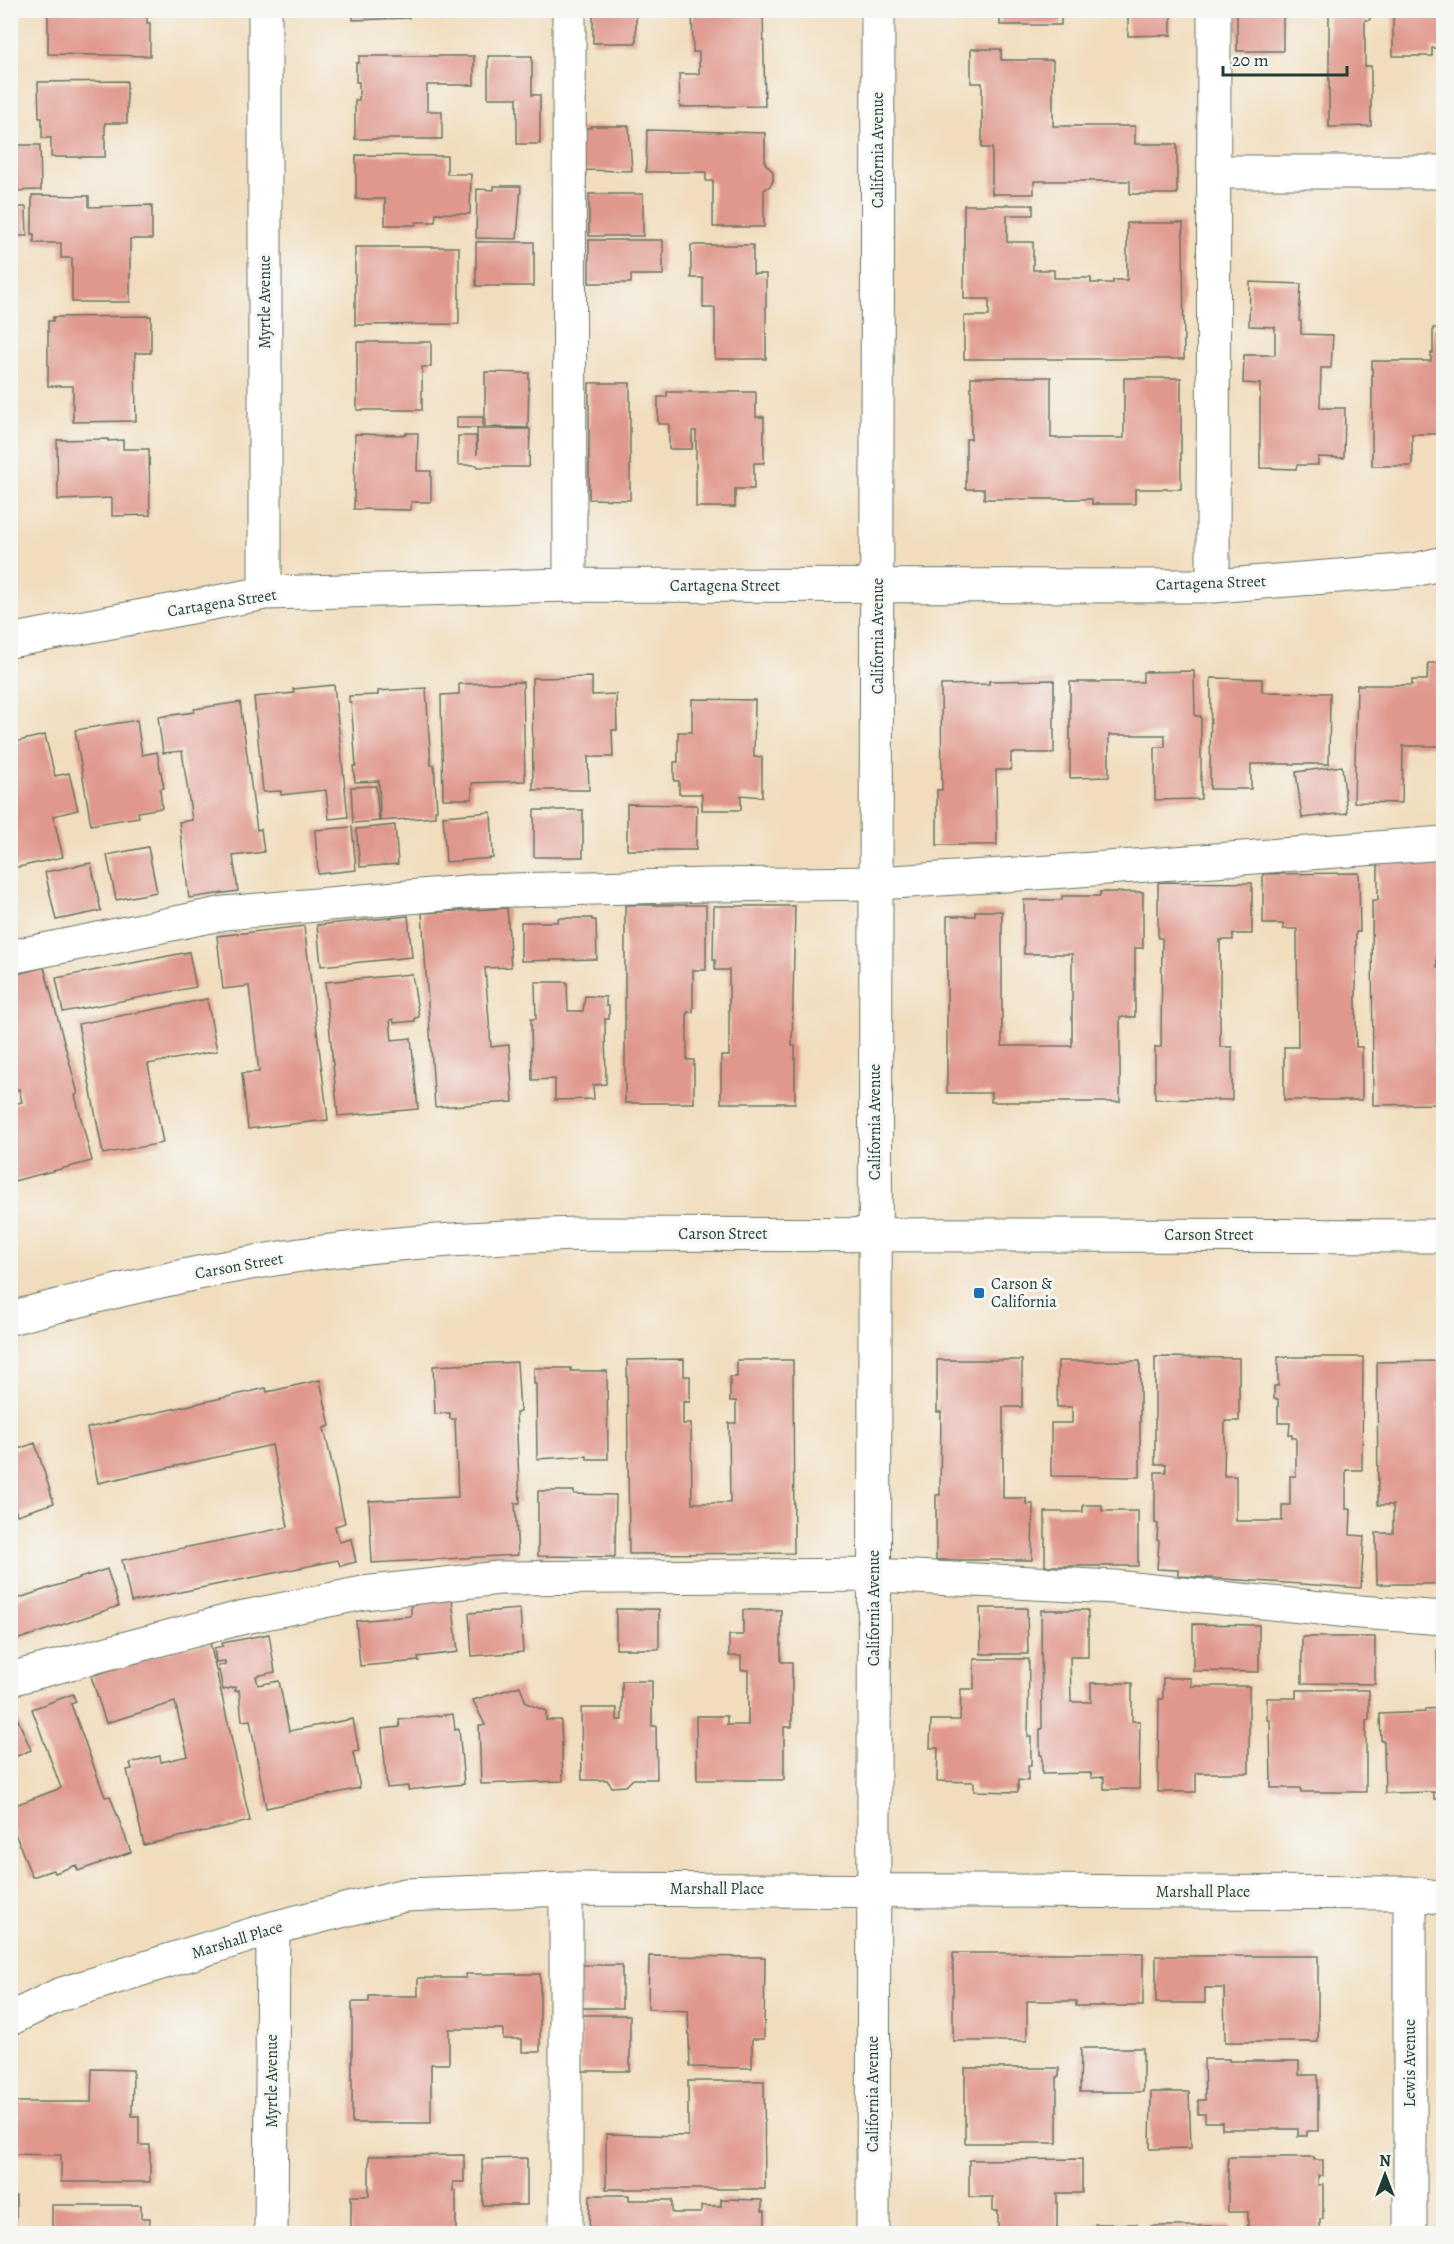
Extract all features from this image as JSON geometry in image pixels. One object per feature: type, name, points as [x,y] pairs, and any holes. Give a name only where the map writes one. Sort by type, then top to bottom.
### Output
[{"type":"street","name":"Myrtle Avenue","points":[[265,10],[265,593]]},
{"type":"street","points":[[568,10],[570,585]]},
{"type":"street","name":"California Avenue","points":[[873,2234],[878,10]]},
{"type":"street","points":[[1213,586],[1214,10]]},
{"type":"street","points":[[1214,172],[1443,172]]},
{"type":"street","name":"Cartagena Street","points":[[10,641],[265,593],[570,585],[1213,586],[1414,570],[1443,563]]},
{"type":"street","points":[[10,957],[225,913],[477,891],[877,883],[1066,872],[1443,843]]},
{"type":"street","name":"Carson Street","points":[[10,1318],[134,1286],[247,1263],[361,1248],[476,1238],[576,1234],[1443,1236]]},
{"type":"street","points":[[10,1679],[240,1618],[363,1593],[499,1578],[874,1575],[1114,1587],[1360,1612],[1443,1618]]},
{"type":"street","points":[[566,1889],[566,2234]]},
{"type":"street","name":"Marshall Place","points":[[10,2019],[58,1995],[273,1928],[405,1895],[566,1889],[1410,1893],[1443,1898]]},
{"type":"street","name":"Lewis Avenue","points":[[1410,1893],[1410,2234]]},
{"type":"street","name":"Myrtle Avenue","points":[[271,2234],[273,1928]]},
{"type":"building","points":[[48,10],[147,10],[147,23],[150,23],[150,56],[48,54]]},
{"type":"building","points":[[353,10],[409,10],[409,18],[353,20]]},
{"type":"building","points":[[593,10],[636,10],[636,43],[593,43]]},
{"type":"building","points":[[692,10],[763,10],[765,106],[680,107],[679,74],[699,74],[699,52],[693,52]]},
{"type":"building","points":[[1000,10],[1061,10],[1061,25],[1000,25]]},
{"type":"building","points":[[1128,10],[1171,10],[1171,35],[1128,36]]},
{"type":"building","points":[[1237,10],[1283,10],[1283,51],[1237,51]]},
{"type":"building","points":[[1329,10],[1370,10],[1370,20],[1365,20],[1365,66],[1371,66],[1371,126],[1329,127]]},
{"type":"building","points":[[1393,10],[1444,10],[1444,48],[1432,48],[1432,56],[1393,56]]},
{"type":"building","points":[[971,49],[1001,49],[1001,60],[1053,60],[1053,126],[1135,126],[1135,144],[1177,144],[1177,194],[1130,194],[1130,181],[1034,181],[1034,194],[992,194],[992,148],[982,148],[982,83],[971,83]]},
{"type":"building","points":[[359,56],[474,56],[474,85],[427,85],[427,111],[442,111],[442,139],[355,139],[355,100],[359,100],[356,63],[359,63]]},
{"type":"building","points":[[488,56],[532,56],[532,95],[540,95],[540,144],[517,144],[517,98],[488,98]]},
{"type":"building","points":[[127,81],[127,123],[105,123],[105,157],[51,157],[51,138],[42,138],[38,82]]},
{"type":"building","points":[[591,126],[629,126],[632,171],[578,170],[578,128],[591,128]]},
{"type":"building","points":[[647,130],[765,133],[765,163],[773,172],[773,181],[764,190],[764,227],[713,227],[713,181],[706,181],[706,172],[646,172]]},
{"type":"building","points":[[10,145],[40,145],[41,190],[10,191]]},
{"type":"building","points":[[356,155],[447,156],[447,174],[471,174],[470,214],[436,213],[435,222],[416,222],[416,225],[385,225],[385,199],[356,199]]},
{"type":"building","points":[[494,186],[521,186],[517,239],[476,238],[477,189],[494,190]]},
{"type":"building","points":[[10,194],[14,194],[15,207],[26,207],[27,236],[10,236]]},
{"type":"building","points":[[589,194],[643,194],[643,236],[589,236]]},
{"type":"building","points":[[32,195],[89,196],[89,207],[152,205],[152,239],[130,239],[130,302],[72,302],[72,258],[61,258],[61,243],[34,243]]},
{"type":"building","points":[[964,205],[1033,205],[1033,215],[1007,215],[1007,242],[1033,242],[1033,270],[1054,270],[1054,278],[1091,278],[1091,283],[1113,283],[1113,280],[1127,280],[1127,223],[1183,223],[1184,359],[964,359],[964,316],[989,316],[989,299],[964,299]]},
{"type":"building","points":[[589,240],[663,240],[663,275],[631,275],[631,283],[589,283]]},
{"type":"building","points":[[476,242],[534,242],[534,286],[476,286]]},
{"type":"building","points":[[691,245],[753,245],[753,274],[766,274],[766,359],[715,359],[715,308],[703,308],[703,278],[691,278]]},
{"type":"building","points":[[355,247],[459,247],[459,324],[355,325]]},
{"type":"building","points":[[1250,282],[1301,284],[1299,321],[1301,321],[1301,334],[1333,335],[1331,368],[1321,368],[1320,408],[1345,408],[1344,458],[1318,457],[1318,465],[1297,465],[1296,469],[1260,468],[1260,384],[1243,383],[1244,355],[1275,355],[1275,327],[1249,326]]},
{"type":"building","points":[[10,311],[13,311],[13,363],[10,363]]},
{"type":"building","points":[[151,316],[151,353],[135,353],[136,421],[73,422],[73,386],[48,386],[48,321],[53,321],[53,317]]},
{"type":"building","points":[[1433,328],[1444,328],[1444,434],[1412,434],[1412,466],[1372,466],[1372,361],[1431,361]]},
{"type":"building","points":[[357,342],[431,342],[431,367],[422,367],[422,410],[357,410]]},
{"type":"building","points":[[485,372],[529,373],[528,428],[485,427]]},
{"type":"building","points":[[971,377],[1051,377],[1051,438],[1124,438],[1124,378],[1181,378],[1181,489],[1135,489],[1135,504],[1092,504],[1092,499],[984,499],[984,489],[966,489],[966,439],[971,439]]},
{"type":"building","points":[[589,383],[630,383],[630,500],[589,499]]},
{"type":"building","points":[[667,392],[756,392],[756,417],[764,417],[764,463],[754,463],[754,489],[735,489],[735,507],[696,507],[696,431],[692,431],[692,449],[669,449],[669,424],[658,424],[658,397],[667,397]]},
{"type":"building","points":[[457,417],[483,417],[483,428],[457,428]]},
{"type":"building","points":[[477,429],[530,429],[529,467],[458,465],[458,436],[476,436],[477,455]]},
{"type":"building","points":[[406,433],[418,433],[417,471],[431,471],[431,502],[411,502],[411,510],[354,509],[355,434],[406,435]]},
{"type":"building","points":[[108,439],[108,441],[123,440],[123,449],[149,449],[150,515],[112,516],[112,498],[58,500],[57,440]]},
{"type":"building","points":[[1428,663],[1444,663],[1444,746],[1403,746],[1402,803],[1354,802],[1357,685],[1412,685],[1412,680],[1427,680]]},
{"type":"building","points":[[1194,671],[1195,716],[1201,716],[1201,799],[1155,800],[1155,747],[1165,747],[1165,735],[1109,735],[1109,777],[1070,778],[1070,682],[1143,682],[1143,672]]},
{"type":"building","points":[[592,677],[592,695],[616,694],[617,730],[612,730],[613,757],[588,757],[589,790],[533,790],[532,678]]},
{"type":"building","points":[[1211,678],[1262,679],[1262,692],[1330,693],[1329,764],[1251,764],[1251,789],[1210,789]]},
{"type":"building","points":[[1054,680],[1054,753],[1011,753],[1011,770],[996,770],[997,845],[937,845],[937,790],[942,790],[941,685],[989,684],[989,681]]},
{"type":"building","points":[[523,682],[525,781],[472,783],[472,799],[443,799],[441,695],[459,694],[459,684]]},
{"type":"building","points":[[334,685],[348,817],[329,819],[326,790],[281,795],[281,791],[263,792],[254,697],[294,693],[293,689]]},
{"type":"building","points":[[426,688],[431,765],[434,765],[437,810],[435,810],[435,817],[380,821],[379,781],[355,782],[353,766],[356,766],[349,696],[378,695],[378,691]]},
{"type":"building","points":[[692,699],[755,700],[754,757],[762,757],[762,797],[741,795],[741,810],[702,810],[702,794],[679,794],[679,781],[674,781],[674,762],[678,762],[678,732],[692,732]]},
{"type":"building","points":[[240,702],[257,830],[261,829],[264,852],[233,856],[238,891],[189,898],[179,822],[192,820],[182,751],[163,753],[158,717]]},
{"type":"building","points":[[137,720],[142,755],[157,752],[164,788],[160,789],[162,808],[138,812],[139,817],[91,825],[75,730]]},
{"type":"building","points":[[45,735],[55,776],[69,773],[78,810],[53,816],[63,857],[10,869],[10,743]]},
{"type":"building","points":[[1342,766],[1347,813],[1302,818],[1296,772]]},
{"type":"building","points":[[376,786],[379,821],[353,823],[351,787]]},
{"type":"building","points":[[627,804],[697,805],[696,850],[627,850]]},
{"type":"building","points":[[534,810],[583,810],[583,857],[534,857]]},
{"type":"building","points":[[491,812],[493,858],[446,862],[443,816]]},
{"type":"building","points":[[395,825],[398,864],[360,867],[356,829]]},
{"type":"building","points":[[352,827],[356,870],[318,874],[315,830]]},
{"type":"building","points":[[148,847],[157,892],[116,900],[107,855]]},
{"type":"building","points":[[1378,858],[1444,858],[1444,933],[1437,933],[1437,967],[1442,967],[1442,1032],[1437,1032],[1438,1058],[1444,1058],[1444,1104],[1373,1105],[1372,900],[1378,900]]},
{"type":"building","points":[[91,863],[101,911],[56,920],[45,872]]},
{"type":"building","points":[[1359,873],[1360,932],[1356,932],[1356,1047],[1362,1047],[1362,1100],[1284,1100],[1284,1047],[1298,1047],[1297,929],[1283,929],[1283,924],[1263,924],[1263,874]]},
{"type":"building","points":[[1158,882],[1252,883],[1252,934],[1233,934],[1233,940],[1220,940],[1220,1047],[1232,1047],[1232,1100],[1155,1099],[1155,1047],[1161,1047],[1162,938],[1158,938]]},
{"type":"building","points":[[1100,892],[1143,892],[1143,948],[1135,948],[1135,1017],[1120,1017],[1120,1102],[991,1102],[991,1093],[947,1093],[947,916],[975,916],[975,911],[1002,911],[1002,1046],[1072,1046],[1072,954],[1024,954],[1024,900],[1062,900],[1062,896],[1100,896]]},
{"type":"building","points":[[625,905],[706,905],[706,970],[693,970],[693,1012],[687,1012],[687,1060],[694,1060],[694,1103],[625,1103]]},
{"type":"building","points":[[714,906],[795,906],[792,1046],[795,1046],[795,1103],[721,1103],[721,1056],[729,1056],[729,970],[715,970],[715,960],[713,960]]},
{"type":"building","points":[[507,908],[511,967],[485,968],[491,1047],[509,1045],[513,1102],[435,1107],[422,913]]},
{"type":"building","points":[[10,915],[16,932],[10,933]]},
{"type":"building","points":[[408,916],[412,957],[321,966],[317,925]]},
{"type":"building","points":[[558,918],[596,920],[597,959],[521,961],[521,922],[558,922]]},
{"type":"building","points":[[304,926],[328,1120],[248,1129],[242,1073],[259,1072],[249,986],[223,989],[217,936]]},
{"type":"building","points":[[189,952],[196,987],[63,1012],[56,978]]},
{"type":"building","points":[[44,967],[78,1094],[75,1095],[92,1161],[10,1182],[10,1105],[22,1102],[19,1089],[12,1091],[10,1085],[10,976]]},
{"type":"building","points":[[412,974],[419,1017],[415,1018],[415,1021],[394,1023],[393,1019],[390,1020],[392,1040],[411,1038],[418,1109],[338,1116],[325,982]]},
{"type":"building","points":[[535,982],[567,982],[568,1011],[583,1011],[585,996],[606,997],[609,1019],[605,1019],[606,1084],[593,1085],[594,1099],[555,1100],[555,1079],[532,1080],[531,1019],[536,1019]]},
{"type":"building","points":[[207,999],[217,1051],[148,1064],[163,1143],[103,1154],[78,1024]]},
{"type":"building","points":[[1155,1357],[1239,1358],[1239,1421],[1225,1421],[1224,1476],[1236,1476],[1236,1521],[1282,1521],[1282,1505],[1290,1505],[1290,1476],[1296,1476],[1296,1438],[1289,1435],[1290,1423],[1278,1423],[1278,1399],[1274,1399],[1274,1386],[1278,1386],[1278,1357],[1363,1357],[1362,1470],[1346,1470],[1346,1509],[1351,1509],[1350,1535],[1364,1536],[1361,1588],[1178,1576],[1178,1570],[1157,1569],[1159,1541],[1157,1540],[1158,1524],[1155,1523],[1155,1472],[1166,1472],[1166,1464],[1155,1464]]},
{"type":"building","points":[[684,1359],[684,1376],[690,1376],[690,1402],[683,1402],[683,1424],[691,1424],[692,1503],[730,1503],[729,1423],[736,1423],[736,1401],[730,1401],[730,1377],[737,1377],[737,1360],[793,1360],[794,1553],[629,1554],[627,1360]]},
{"type":"building","points":[[937,1360],[1022,1360],[1022,1407],[1003,1407],[1003,1498],[1026,1498],[1026,1504],[1033,1504],[1032,1560],[936,1560],[936,1495],[940,1495],[941,1412],[937,1412]]},
{"type":"building","points":[[1058,1361],[1140,1361],[1140,1477],[1051,1476],[1051,1423],[1072,1423],[1072,1407],[1057,1407]]},
{"type":"building","points":[[1444,1361],[1444,1401],[1439,1401],[1440,1492],[1444,1491],[1444,1584],[1377,1584],[1376,1533],[1393,1533],[1393,1505],[1378,1505],[1377,1362]]},
{"type":"building","points":[[517,1362],[520,1412],[516,1413],[520,1503],[515,1503],[518,1555],[372,1563],[369,1501],[458,1497],[455,1419],[450,1419],[450,1413],[435,1414],[433,1366]]},
{"type":"building","points":[[534,1368],[607,1371],[608,1459],[587,1459],[587,1456],[537,1459]]},
{"type":"building","points":[[320,1380],[330,1426],[324,1428],[345,1523],[335,1526],[339,1542],[351,1539],[356,1562],[340,1566],[338,1560],[131,1602],[122,1560],[288,1527],[272,1445],[98,1483],[87,1428],[266,1388],[267,1392]]},
{"type":"building","points":[[35,1443],[54,1503],[17,1515],[15,1508],[10,1510],[10,1452]]},
{"type":"building","points":[[538,1491],[574,1491],[574,1494],[616,1495],[615,1557],[538,1556]]},
{"type":"building","points":[[1083,1505],[1102,1505],[1102,1511],[1138,1511],[1138,1566],[1045,1566],[1045,1512],[1083,1512]]},
{"type":"building","points":[[107,1569],[119,1606],[10,1642],[10,1585],[16,1599]]},
{"type":"building","points":[[452,1599],[458,1652],[418,1657],[419,1661],[360,1666],[356,1621],[411,1616],[411,1600]]},
{"type":"building","points":[[980,1608],[1027,1608],[1028,1654],[981,1654]]},
{"type":"building","points":[[520,1609],[523,1652],[472,1656],[469,1613]]},
{"type":"building","points":[[616,1609],[659,1609],[659,1649],[616,1649]]},
{"type":"building","points":[[743,1610],[781,1610],[781,1662],[792,1662],[792,1727],[784,1727],[784,1780],[697,1780],[696,1716],[727,1716],[727,1725],[748,1725],[748,1670],[741,1670],[741,1656],[729,1656],[729,1635],[743,1635]]},
{"type":"building","points":[[1041,1610],[1088,1610],[1088,1657],[1070,1657],[1071,1702],[1091,1702],[1091,1683],[1132,1683],[1132,1721],[1140,1721],[1139,1789],[1104,1789],[1104,1777],[1091,1778],[1091,1773],[1042,1774],[1042,1755],[1040,1755],[1040,1729],[1042,1729]]},
{"type":"building","points":[[1193,1624],[1259,1625],[1259,1672],[1193,1671]]},
{"type":"building","points":[[269,1634],[275,1672],[256,1676],[258,1685],[279,1681],[289,1731],[353,1719],[359,1751],[353,1752],[360,1788],[266,1808],[250,1720],[242,1721],[239,1690],[235,1691],[235,1687],[223,1690],[218,1666],[225,1665],[225,1661],[216,1662],[214,1648],[223,1646],[222,1643]]},
{"type":"building","points":[[1302,1637],[1375,1637],[1375,1684],[1302,1683]]},
{"type":"building","points":[[210,1643],[250,1821],[144,1845],[127,1770],[132,1769],[130,1763],[160,1756],[161,1762],[188,1756],[175,1702],[106,1723],[91,1676],[174,1650]]},
{"type":"building","points":[[1437,1650],[1444,1650],[1444,1696],[1438,1696]]},
{"type":"building","points":[[974,1659],[1029,1659],[1028,1737],[1031,1737],[1031,1766],[1028,1766],[1028,1781],[1018,1780],[1018,1792],[974,1791],[974,1782],[937,1781],[938,1748],[930,1748],[931,1720],[960,1720],[961,1689],[974,1689]]},
{"type":"building","points":[[1163,1678],[1191,1678],[1191,1686],[1249,1686],[1249,1773],[1196,1773],[1196,1792],[1158,1792],[1159,1699],[1163,1699]]},
{"type":"building","points":[[622,1681],[652,1681],[652,1726],[656,1726],[657,1779],[633,1779],[626,1786],[612,1787],[607,1780],[582,1780],[581,1708],[617,1708],[617,1720],[622,1720]]},
{"type":"building","points":[[520,1686],[526,1703],[546,1711],[546,1720],[561,1720],[563,1781],[481,1784],[479,1725],[485,1725],[473,1700]]},
{"type":"building","points":[[1296,1690],[1369,1690],[1369,1720],[1366,1720],[1366,1792],[1301,1792],[1301,1788],[1271,1788],[1270,1720],[1267,1720],[1267,1698],[1296,1698]]},
{"type":"building","points":[[73,1694],[76,1702],[71,1704],[105,1797],[110,1796],[131,1852],[78,1871],[76,1865],[55,1873],[53,1870],[32,1877],[10,1820],[10,1807],[61,1788],[32,1709]]},
{"type":"building","points":[[13,1708],[31,1750],[10,1759],[10,1709]]},
{"type":"building","points":[[1444,1708],[1444,1799],[1434,1799],[1434,1792],[1385,1793],[1384,1741],[1381,1741],[1380,1714],[1425,1712],[1425,1709]]},
{"type":"building","points":[[453,1714],[455,1730],[459,1729],[464,1784],[408,1790],[408,1786],[387,1788],[382,1729],[400,1727],[399,1720]]},
{"type":"building","points":[[953,1953],[1143,1953],[1143,2006],[1076,2006],[1076,2001],[1027,2001],[1027,2041],[953,2041]]},
{"type":"building","points":[[649,1956],[765,1957],[764,2039],[752,2039],[752,2068],[690,2067],[688,2011],[648,2009]]},
{"type":"building","points":[[1156,1956],[1318,1956],[1318,2042],[1225,2042],[1224,1988],[1205,1988],[1205,2003],[1156,2003]]},
{"type":"building","points":[[577,1965],[622,1965],[622,2008],[577,2008]]},
{"type":"building","points":[[466,1974],[540,1974],[540,2052],[522,2052],[522,2039],[503,2039],[503,2029],[449,2029],[449,2064],[431,2064],[431,2123],[352,2123],[352,2002],[369,2002],[369,1996],[418,1996],[418,1978],[466,1978]]},
{"type":"building","points":[[581,2015],[630,2015],[630,2071],[581,2071]]},
{"type":"building","points":[[1081,2048],[1143,2048],[1143,2092],[1080,2092]]},
{"type":"building","points":[[1204,2059],[1299,2061],[1299,2075],[1318,2075],[1318,2131],[1307,2131],[1307,2136],[1298,2136],[1298,2129],[1222,2129],[1222,2122],[1205,2122],[1205,2114],[1198,2114],[1198,2100],[1205,2100]]},
{"type":"building","points":[[965,2068],[1059,2068],[1057,2143],[965,2143]]},
{"type":"building","points":[[92,2069],[133,2070],[132,2116],[139,2116],[139,2145],[150,2145],[150,2182],[61,2182],[61,2155],[10,2154],[10,2111],[14,2111],[14,2102],[91,2102]]},
{"type":"building","points":[[688,2081],[764,2081],[765,2189],[606,2189],[606,2134],[688,2136]]},
{"type":"building","points":[[1151,2092],[1189,2092],[1191,2148],[1150,2149]]},
{"type":"building","points":[[464,2155],[464,2182],[453,2182],[453,2191],[456,2191],[456,2234],[351,2234],[351,2196],[369,2196],[369,2156]]},
{"type":"building","points":[[1228,2157],[1314,2157],[1314,2160],[1323,2160],[1323,2176],[1318,2176],[1318,2185],[1323,2185],[1323,2219],[1320,2219],[1320,2234],[1151,2234],[1151,2226],[1229,2226],[1229,2229],[1248,2229],[1248,2212],[1228,2212]]},
{"type":"building","points":[[527,2158],[527,2205],[483,2205],[482,2159]]},
{"type":"building","points":[[1082,2159],[1082,2193],[1057,2193],[1057,2234],[998,2234],[998,2211],[993,2211],[993,2197],[969,2197],[969,2160]]},
{"type":"building","points":[[590,2195],[629,2195],[629,2200],[672,2200],[672,2213],[701,2213],[701,2206],[721,2206],[721,2199],[762,2200],[762,2211],[765,2211],[765,2229],[761,2229],[761,2234],[589,2234]]},
{"type":"building","points":[[10,2196],[16,2196],[16,2234],[10,2234]]},
{"type":"building","points":[[52,2205],[141,2205],[141,2218],[150,2218],[149,2234],[52,2234]]},
{"type":"building","points":[[1095,2224],[1137,2224],[1137,2234],[1095,2234]]},
{"type":"place","name":"Carson & California","points":[[979,1293]]}]
